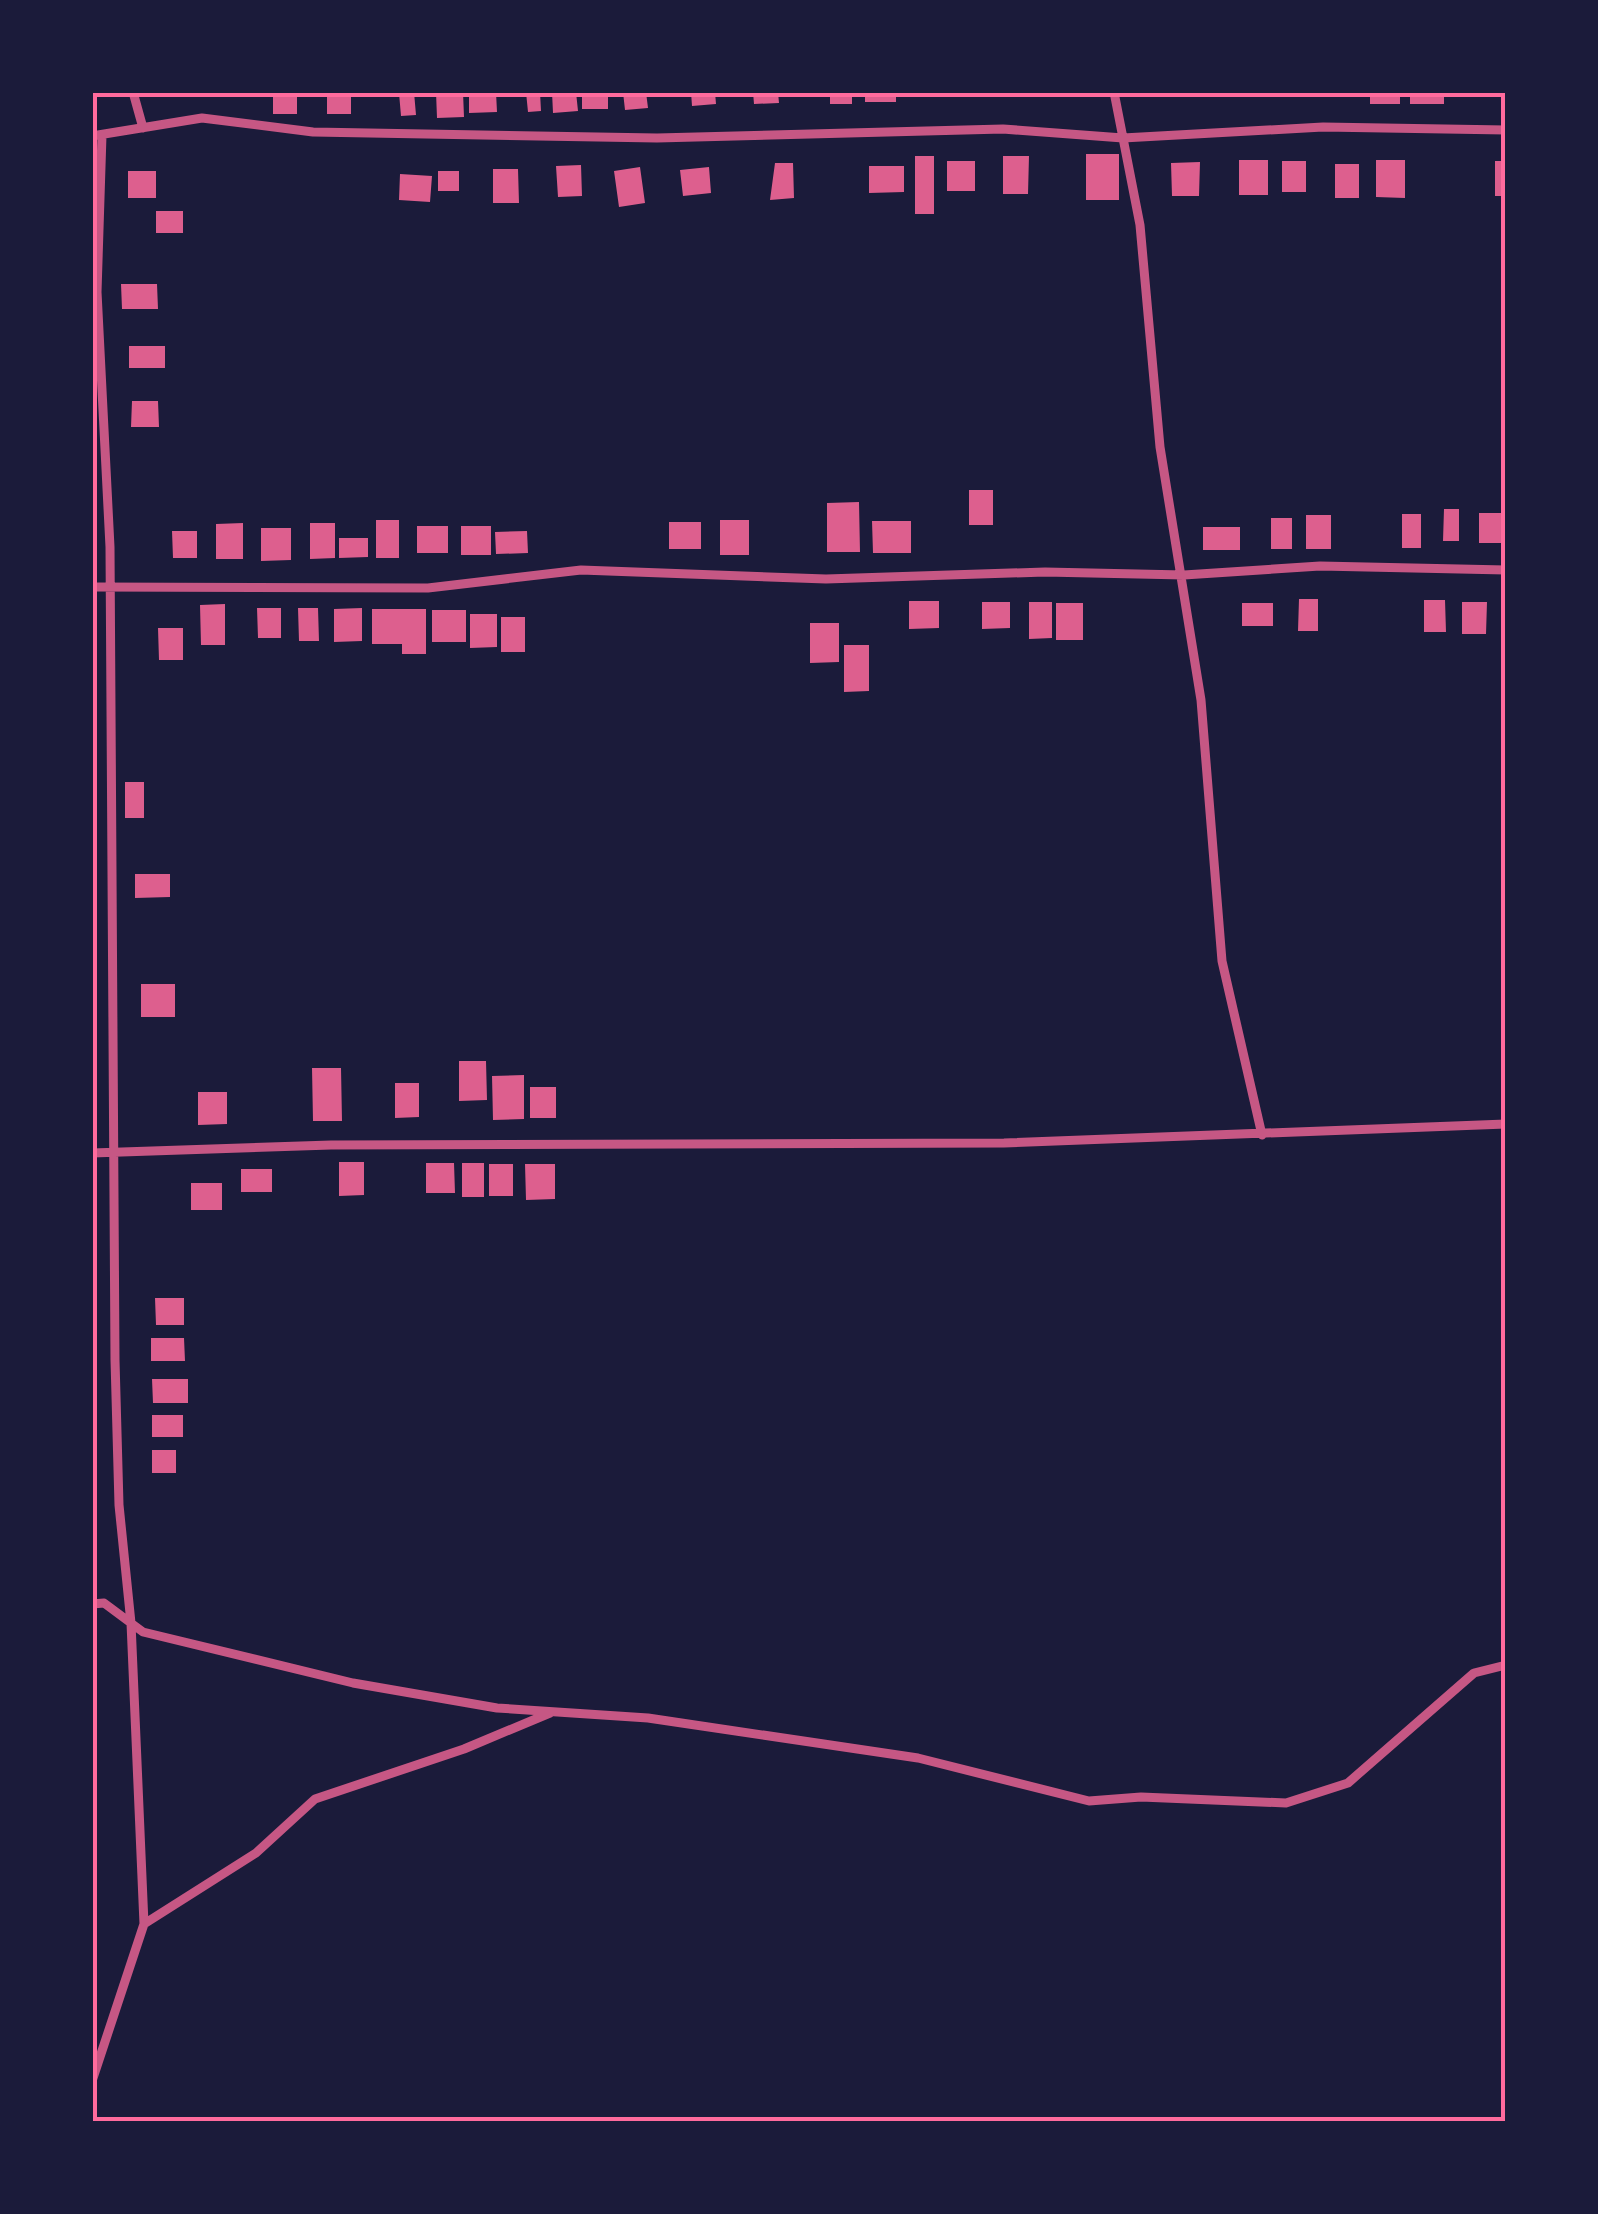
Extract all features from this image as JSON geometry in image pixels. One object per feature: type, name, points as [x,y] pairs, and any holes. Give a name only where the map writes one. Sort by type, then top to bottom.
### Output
[{"type":"street","points":[[133,92],[143,128]]},
{"type":"street","points":[[1114,92],[1140,226],[1160,447],[1184,576],[1200,700],[1222,961],[1262,1135]]},
{"type":"street","points":[[92,2081],[144,1924],[131,1623],[119,1505],[110,586],[96,292],[97,136],[202,118],[313,132],[657,138],[1003,128],[1123,138],[1323,127],[1506,130]]},
{"type":"street","points":[[92,587],[428,588],[581,570],[826,580],[1045,572],[1184,576],[1320,566],[1506,570]]},
{"type":"street","points":[[92,1153],[331,1145],[984,1143],[1506,1124]]},
{"type":"street","points":[[92,1604],[104,1603],[143,1632],[353,1683],[496,1708],[648,1718],[918,1758],[1088,1802],[1141,1797],[1286,1803],[1348,1784],[1474,1672],[1506,1666]]},
{"type":"street","points":[[144,1924],[256,1854],[314,1799],[464,1749],[552,1712]]},
{"type":"building","points":[[273,92],[297,92],[297,114],[273,114]]},
{"type":"building","points":[[327,92],[351,92],[351,114],[327,114]]},
{"type":"building","points":[[414,92],[416,115],[401,116],[399,93]]},
{"type":"building","points":[[436,92],[463,92],[464,117],[437,118]]},
{"type":"building","points":[[469,92],[496,92],[497,112],[469,113]]},
{"type":"building","points":[[526,92],[540,92],[541,111],[528,112]]},
{"type":"building","points":[[552,92],[576,92],[578,111],[553,113]]},
{"type":"building","points":[[623,92],[646,92],[648,108],[625,110]]},
{"type":"building","points":[[691,92],[715,92],[716,104],[692,106]]},
{"type":"building","points":[[753,92],[778,92],[779,103],[754,104]]},
{"type":"building","points":[[830,92],[852,92],[852,104],[830,104]]},
{"type":"building","points":[[865,92],[896,92],[896,102],[865,102]]},
{"type":"building","points":[[1370,92],[1400,92],[1400,104],[1370,104]]},
{"type":"building","points":[[1410,92],[1444,92],[1444,104],[1410,104]]},
{"type":"building","points":[[582,96],[608,96],[608,109],[582,109]]},
{"type":"building","points":[[1086,154],[1119,154],[1119,200],[1086,200]]},
{"type":"building","points":[[915,156],[934,156],[934,214],[915,214]]},
{"type":"building","points":[[1003,156],[1029,156],[1028,194],[1003,194]]},
{"type":"building","points":[[1239,160],[1268,160],[1268,195],[1239,195]]},
{"type":"building","points":[[1376,160],[1405,160],[1405,198],[1376,197]]},
{"type":"building","points":[[947,161],[975,161],[975,191],[947,191]]},
{"type":"building","points":[[1282,161],[1306,161],[1306,192],[1282,192]]},
{"type":"building","points":[[1495,161],[1506,161],[1506,196],[1495,196]]},
{"type":"building","points":[[1200,162],[1199,196],[1172,196],[1171,163]]},
{"type":"building","points":[[775,163],[793,163],[794,198],[770,200]]},
{"type":"building","points":[[1335,164],[1359,164],[1359,198],[1335,198]]},
{"type":"building","points":[[581,165],[582,196],[558,197],[556,166]]},
{"type":"building","points":[[869,166],[904,166],[904,192],[869,193]]},
{"type":"building","points":[[640,167],[645,203],[619,207],[614,171]]},
{"type":"building","points":[[709,167],[711,193],[683,196],[680,170]]},
{"type":"building","points":[[493,169],[518,169],[519,203],[493,203]]},
{"type":"building","points":[[128,171],[156,171],[156,198],[128,198]]},
{"type":"building","points":[[438,171],[459,171],[459,191],[438,191]]},
{"type":"building","points":[[400,174],[432,176],[430,202],[399,200]]},
{"type":"building","points":[[156,211],[183,211],[183,233],[156,233]]},
{"type":"building","points":[[121,284],[157,284],[158,309],[122,309]]},
{"type":"building","points":[[129,346],[165,346],[165,368],[129,368]]},
{"type":"building","points":[[132,401],[158,401],[159,427],[131,427]]},
{"type":"building","points":[[969,490],[993,490],[993,525],[969,525]]},
{"type":"building","points":[[859,502],[860,552],[827,552],[827,503]]},
{"type":"building","points":[[1444,509],[1459,509],[1459,541],[1443,541]]},
{"type":"building","points":[[1479,513],[1505,513],[1505,543],[1479,543]]},
{"type":"building","points":[[1402,514],[1421,514],[1421,548],[1402,548]]},
{"type":"building","points":[[1306,515],[1331,515],[1331,549],[1306,549]]},
{"type":"building","points":[[1271,518],[1292,518],[1292,549],[1271,549]]},
{"type":"building","points":[[376,520],[399,520],[399,558],[376,558]]},
{"type":"building","points":[[720,520],[749,520],[749,555],[720,555]]},
{"type":"building","points":[[872,521],[911,521],[911,553],[873,553]]},
{"type":"building","points":[[669,522],[701,522],[701,549],[669,549]]},
{"type":"building","points":[[243,523],[243,559],[216,559],[216,524]]},
{"type":"building","points":[[310,523],[335,523],[335,558],[310,559]]},
{"type":"building","points":[[417,526],[448,526],[448,553],[417,553]]},
{"type":"building","points":[[461,526],[491,526],[491,555],[461,555]]},
{"type":"building","points":[[1203,527],[1240,527],[1240,550],[1203,550]]},
{"type":"building","points":[[261,528],[291,528],[291,560],[261,561]]},
{"type":"building","points":[[172,531],[197,531],[197,558],[173,558]]},
{"type":"building","points":[[527,531],[528,553],[496,554],[495,532]]},
{"type":"building","points":[[339,538],[368,538],[368,557],[339,558]]},
{"type":"building","points":[[1299,599],[1318,599],[1318,631],[1298,631]]},
{"type":"building","points":[[1424,600],[1445,600],[1446,632],[1424,632]]},
{"type":"building","points":[[909,601],[939,601],[939,628],[909,629]]},
{"type":"building","points":[[982,602],[1010,602],[1010,628],[982,629]]},
{"type":"building","points":[[1029,602],[1052,602],[1052,638],[1029,639]]},
{"type":"building","points":[[1462,602],[1487,602],[1486,634],[1462,634]]},
{"type":"building","points":[[1056,603],[1083,603],[1083,640],[1056,640]]},
{"type":"building","points":[[1242,603],[1273,603],[1273,626],[1242,626]]},
{"type":"building","points":[[225,604],[225,645],[201,645],[200,605]]},
{"type":"building","points":[[257,608],[281,608],[281,638],[258,638]]},
{"type":"building","points":[[298,608],[318,608],[319,641],[299,641]]},
{"type":"building","points":[[362,608],[362,641],[334,642],[334,609]]},
{"type":"building","points":[[372,609],[426,609],[426,654],[402,654],[402,644],[372,644]]},
{"type":"building","points":[[432,610],[466,610],[466,642],[432,642]]},
{"type":"building","points":[[470,614],[497,614],[497,647],[470,648]]},
{"type":"building","points":[[501,617],[525,617],[525,652],[501,652]]},
{"type":"building","points":[[810,623],[839,623],[839,662],[810,663]]},
{"type":"building","points":[[158,628],[183,628],[183,660],[159,660]]},
{"type":"building","points":[[844,645],[869,645],[869,691],[844,692]]},
{"type":"building","points":[[125,782],[144,782],[144,818],[125,818]]},
{"type":"building","points":[[135,874],[170,874],[170,897],[135,898]]},
{"type":"building","points":[[141,984],[175,984],[175,1017],[141,1017]]},
{"type":"building","points":[[459,1061],[486,1061],[487,1100],[459,1101]]},
{"type":"building","points":[[312,1068],[341,1068],[342,1121],[313,1121]]},
{"type":"building","points":[[524,1075],[524,1119],[493,1120],[492,1076]]},
{"type":"building","points":[[395,1083],[419,1083],[419,1117],[395,1118]]},
{"type":"building","points":[[530,1087],[556,1087],[556,1118],[530,1118]]},
{"type":"building","points":[[198,1092],[227,1092],[227,1124],[198,1125]]},
{"type":"building","points":[[339,1162],[364,1162],[364,1195],[339,1196]]},
{"type":"building","points":[[426,1163],[454,1163],[455,1193],[426,1193]]},
{"type":"building","points":[[462,1163],[484,1163],[484,1197],[462,1197]]},
{"type":"building","points":[[489,1164],[513,1164],[513,1196],[489,1196]]},
{"type":"building","points":[[525,1164],[555,1164],[555,1199],[526,1200]]},
{"type":"building","points":[[241,1169],[272,1169],[272,1192],[241,1192]]},
{"type":"building","points":[[191,1183],[222,1183],[222,1210],[191,1210]]},
{"type":"building","points":[[155,1298],[184,1298],[184,1325],[156,1325]]},
{"type":"building","points":[[151,1338],[184,1338],[185,1361],[151,1361]]},
{"type":"building","points":[[152,1379],[188,1379],[188,1403],[153,1403]]},
{"type":"building","points":[[152,1415],[183,1415],[183,1437],[152,1437]]},
{"type":"building","points":[[152,1450],[176,1450],[176,1473],[152,1473]]}]
